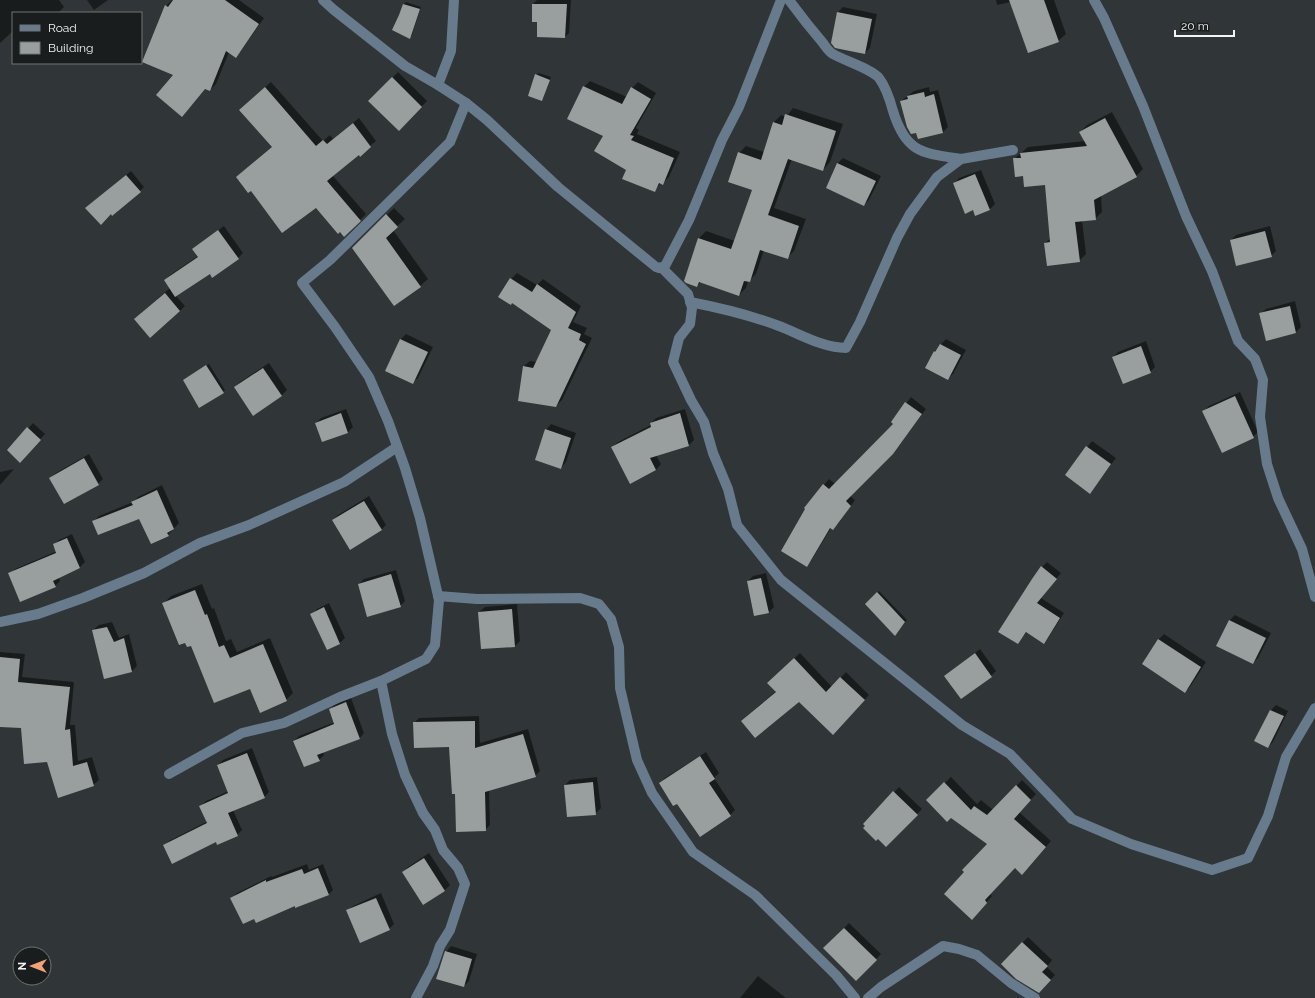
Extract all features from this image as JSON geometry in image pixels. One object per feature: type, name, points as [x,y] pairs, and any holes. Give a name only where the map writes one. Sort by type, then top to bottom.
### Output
[{"type":"street","points":[[323,0],[405,66],[466,103],[487,120],[558,187],[656,267],[662,268],[688,294],[692,308],[690,324],[679,338],[673,362],[691,400],[704,422],[713,453],[728,488],[737,525],[781,580],[962,725],[1010,754],[1072,819],[1131,844],[1212,870],[1248,858],[1268,816],[1286,757],[1315,708]]},
{"type":"street","points":[[438,86],[451,51],[454,0]]},
{"type":"street","points":[[662,268],[665,266],[689,220],[722,140],[739,107],[781,0]]},
{"type":"street","points":[[789,0],[804,21],[832,54],[848,60],[878,76],[888,94],[894,114],[906,140],[918,150],[935,155],[961,159],[1013,150]]},
{"type":"street","points":[[1094,0],[1104,18],[1143,106],[1186,216],[1212,271],[1238,341],[1255,360],[1263,380],[1260,417],[1268,464],[1278,498],[1302,549],[1315,597]]},
{"type":"street","points":[[168,774],[242,733],[284,722],[340,697],[381,681],[426,658],[435,644],[439,600],[420,518],[397,447],[369,377],[335,327],[302,283],[330,260],[450,142],[466,103]]},
{"type":"street","points":[[690,302],[731,310],[778,326],[834,348],[846,348],[860,322],[897,238],[910,214],[937,178],[961,159]]},
{"type":"street","points":[[0,622],[38,614],[83,598],[144,573],[200,544],[249,525],[344,482],[397,447]]},
{"type":"street","points":[[438,596],[477,599],[580,598],[599,604],[611,619],[619,647],[620,688],[637,760],[652,793],[693,852],[755,895],[836,975],[855,998]]},
{"type":"street","points":[[381,681],[392,734],[404,774],[423,813],[435,830],[443,850],[458,868],[465,884],[450,930],[440,946],[433,966],[416,998]]},
{"type":"street","points":[[868,998],[881,987],[943,946],[977,955],[1011,983],[1035,998]]},
{"type":"building","points":[[173,0],[225,0],[259,24],[236,58],[226,51],[210,91],[205,89],[182,117],[156,95],[173,75],[142,62],[165,5],[168,7]]},
{"type":"building","points":[[1009,0],[1044,0],[1059,42],[1028,53]]},
{"type":"building","points":[[403,4],[420,9],[410,39],[392,30]]},
{"type":"building","points":[[532,4],[567,4],[565,38],[537,37],[537,22],[532,22]]},
{"type":"building","points":[[837,12],[872,19],[865,54],[835,48],[831,43]]},
{"type":"building","points":[[535,74],[550,80],[542,101],[528,96]]},
{"type":"building","points":[[392,77],[422,107],[399,131],[368,101]]},
{"type":"building","points":[[583,86],[622,104],[631,87],[651,99],[630,135],[634,136],[631,140],[674,158],[663,185],[659,183],[655,192],[622,179],[626,170],[594,151],[603,136],[567,119]]},
{"type":"building","points":[[265,87],[316,146],[323,140],[327,144],[353,123],[371,147],[327,181],[361,221],[344,237],[340,232],[338,234],[316,208],[282,233],[251,191],[248,193],[236,177],[272,147],[239,110]]},
{"type":"building","points":[[924,92],[925,97],[934,94],[943,133],[918,139],[916,133],[911,134],[907,127],[900,101],[908,99],[907,96]]},
{"type":"building","points":[[785,114],[836,131],[823,171],[788,159],[768,215],[799,226],[788,259],[760,250],[750,282],[744,281],[739,296],[699,282],[697,287],[686,283],[684,281],[698,238],[731,249],[752,190],[728,182],[738,152],[761,160],[773,122],[782,125]]},
{"type":"building","points":[[1105,118],[1137,177],[1094,200],[1096,220],[1075,222],[1080,262],[1047,266],[1044,243],[1050,242],[1045,185],[1024,187],[1023,176],[1015,177],[1013,158],[1021,158],[1020,153],[1087,146],[1079,132]]},
{"type":"building","points":[[837,163],[876,181],[864,206],[826,188]]},
{"type":"building","points":[[975,174],[990,210],[975,216],[973,210],[965,214],[953,183]]},
{"type":"building","points":[[126,175],[141,192],[112,216],[111,214],[101,225],[85,208]]},
{"type":"building","points":[[386,214],[398,227],[386,238],[421,287],[394,306],[352,248]]},
{"type":"building","points":[[218,230],[239,259],[212,278],[210,274],[175,297],[164,280],[198,257],[192,249]]},
{"type":"building","points":[[1265,231],[1272,257],[1236,266],[1230,240]]},
{"type":"building","points":[[510,278],[532,292],[537,284],[576,312],[568,328],[581,334],[579,340],[586,344],[556,407],[518,401],[523,366],[533,368],[551,330],[512,303],[511,305],[498,297]]},
{"type":"building","points":[[165,293],[180,311],[150,338],[134,319]]},
{"type":"building","points":[[1290,306],[1296,333],[1266,341],[1259,313]]},
{"type":"building","points":[[400,339],[428,352],[413,384],[385,371]]},
{"type":"building","points":[[940,344],[961,355],[948,380],[925,368],[934,351],[935,352]]},
{"type":"building","points":[[1141,346],[1151,373],[1123,384],[1112,357]]},
{"type":"building","points":[[206,365],[224,393],[199,408],[183,380]]},
{"type":"building","points":[[263,368],[282,396],[253,416],[234,387]]},
{"type":"building","points":[[1235,396],[1254,438],[1222,453],[1202,411]]},
{"type":"building","points":[[905,402],[922,414],[893,454],[846,501],[851,506],[833,530],[830,528],[807,567],[781,551],[805,509],[804,508],[823,484],[829,489],[893,424],[891,422]]},
{"type":"building","points":[[341,413],[348,433],[322,442],[315,423]]},
{"type":"building","points":[[680,413],[689,446],[650,458],[656,470],[630,484],[611,447],[651,427],[650,423]]},
{"type":"building","points":[[27,427],[41,440],[20,463],[7,450]]},
{"type":"building","points":[[545,429],[571,438],[561,469],[535,460]]},
{"type":"building","points":[[1086,446],[1111,464],[1090,494],[1065,475]]},
{"type":"building","points":[[84,458],[99,485],[64,504],[49,478]]},
{"type":"building","points":[[157,490],[174,529],[167,533],[169,536],[151,544],[139,519],[98,535],[92,521],[133,505],[131,502]]},
{"type":"building","points":[[364,501],[382,530],[350,550],[332,520]]},
{"type":"building","points":[[67,538],[80,568],[53,581],[56,587],[20,602],[8,573],[56,553],[53,544]]},
{"type":"building","points":[[1041,566],[1057,579],[1037,603],[1060,618],[1044,644],[1026,632],[1018,644],[998,632]]},
{"type":"building","points":[[391,574],[401,607],[367,617],[358,584]]},
{"type":"building","points":[[761,578],[769,613],[754,616],[747,581]]},
{"type":"building","points":[[195,590],[205,615],[207,614],[219,647],[224,645],[230,658],[263,644],[287,701],[260,713],[250,689],[214,703],[191,646],[187,647],[185,643],[179,645],[162,603]]},
{"type":"building","points":[[877,592],[905,622],[895,636],[865,604]]},
{"type":"building","points":[[324,607],[340,644],[327,650],[310,614]]},
{"type":"building","points":[[512,609],[515,647],[481,649],[478,612]]},
{"type":"building","points":[[1229,620],[1266,638],[1253,664],[1216,646]]},
{"type":"building","points":[[107,627],[114,642],[124,638],[132,672],[104,679],[92,630]]},
{"type":"building","points":[[1158,639],[1201,667],[1185,693],[1142,664]]},
{"type":"building","points":[[975,653],[992,677],[961,699],[944,676]]},
{"type":"building","points":[[0,657],[20,659],[18,682],[70,687],[65,730],[70,729],[73,766],[87,762],[94,786],[58,798],[47,762],[24,764],[21,728],[0,727]]},
{"type":"building","points":[[794,658],[826,692],[840,677],[865,700],[833,735],[799,702],[755,738],[741,721],[776,692],[767,683]]},
{"type":"building","points":[[346,702],[360,739],[317,755],[320,761],[304,767],[293,741],[334,724],[329,709]]},
{"type":"building","points":[[1270,710],[1284,716],[1268,748],[1254,741]]},
{"type":"building","points":[[475,721],[475,748],[523,734],[536,777],[485,792],[486,831],[456,832],[455,794],[452,794],[449,747],[414,748],[413,722]]},
{"type":"building","points":[[247,753],[265,798],[228,813],[238,836],[217,845],[216,842],[172,864],[163,845],[207,823],[199,806],[228,793],[217,765]]},
{"type":"building","points":[[700,756],[715,779],[709,783],[731,816],[700,837],[677,804],[673,806],[659,783]]},
{"type":"building","points":[[593,782],[596,815],[567,817],[564,785]]},
{"type":"building","points":[[944,782],[971,810],[974,806],[987,815],[1016,785],[1031,800],[1014,819],[1046,847],[1022,875],[1015,868],[985,900],[987,903],[972,920],[944,894],[964,872],[962,870],[987,844],[951,818],[947,822],[926,800]]},
{"type":"building","points":[[893,791],[918,815],[886,847],[878,839],[876,841],[863,828],[865,826],[863,824]]},
{"type":"building","points":[[424,858],[445,891],[423,905],[402,872]]},
{"type":"building","points":[[318,868],[329,895],[295,908],[295,906],[256,923],[254,919],[243,924],[230,898],[266,880],[266,882],[302,869],[304,874]]},
{"type":"building","points":[[376,898],[390,930],[360,943],[346,910]]},
{"type":"building","points":[[844,928],[877,960],[856,981],[823,948]]},
{"type":"building","points":[[1022,942],[1048,966],[1042,972],[1051,980],[1039,993],[1016,979],[1001,964]]},
{"type":"building","points":[[445,951],[472,959],[464,987],[436,979]]}]
